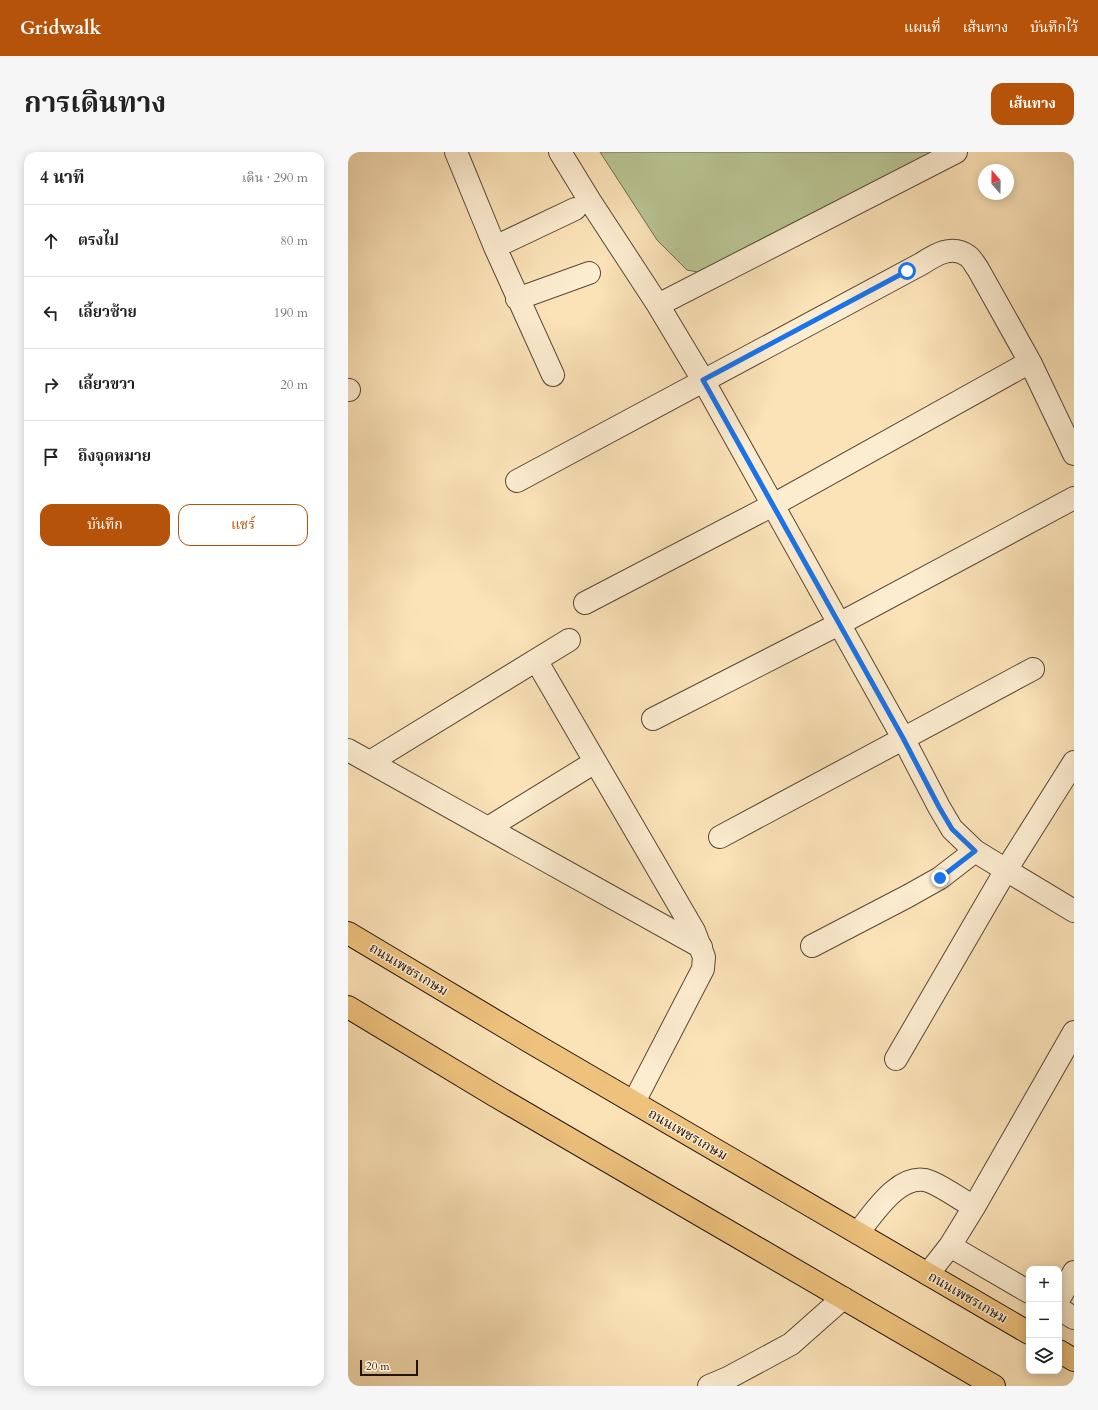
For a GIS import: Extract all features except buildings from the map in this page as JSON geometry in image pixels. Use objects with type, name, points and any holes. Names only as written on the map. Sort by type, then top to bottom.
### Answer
[{"type":"main road","name":"ถนนเพชรเกษม","points":[[348,933],[1026,1331]]},
{"type":"main road","points":[[348,1007],[508,1103],[994,1386]]},
{"type":"main road","points":[[1062,1353],[1074,1360]]},
{"type":"street","points":[[456,152],[494,247],[552,375]]},
{"type":"street","points":[[560,152],[658,305],[703,380],[903,738],[952,829],[975,851],[1074,911]]},
{"type":"street","points":[[658,305],[956,152]]},
{"type":"street","points":[[494,247],[575,209]]},
{"type":"street","points":[[517,481],[914,268],[937,254],[949,251],[959,252],[968,257],[978,269],[1030,362],[1074,454]]},
{"type":"street","points":[[517,298],[589,273]]},
{"type":"street","points":[[585,603],[773,505],[1030,362]]},
{"type":"street","points":[[653,719],[839,624],[1074,498]]},
{"type":"street","points":[[370,762],[569,640]]},
{"type":"street","points":[[536,660],[694,931],[704,956],[703,969],[634,1102]]},
{"type":"street","points":[[720,837],[1033,669]]},
{"type":"street","points":[[348,750],[701,947]]},
{"type":"street","points":[[488,828],[595,762]]},
{"type":"street","points":[[896,1059],[1006,870],[1074,762]]},
{"type":"street","points":[[812,946],[940,878],[975,851]]},
{"type":"street","points":[[928,1274],[950,1246],[974,1207],[1074,1032]]},
{"type":"street","points":[[858,1233],[886,1198],[900,1186],[914,1180],[930,1181],[974,1207]]},
{"type":"street","points":[[950,1246],[1026,1290]]},
{"type":"street","points":[[1062,1294],[1074,1272]]},
{"type":"street","points":[[709,1386],[728,1378],[791,1344],[843,1298]]},
{"type":"street","points":[[1062,1311],[1074,1318]]},
{"type":"green space","points":[[600,152],[946,152],[708,274],[687,270],[657,240]]},
{"type":"route","points":[[907,271],[703,380],[903,738],[939,807],[952,829],[975,851],[940,878]]}]
